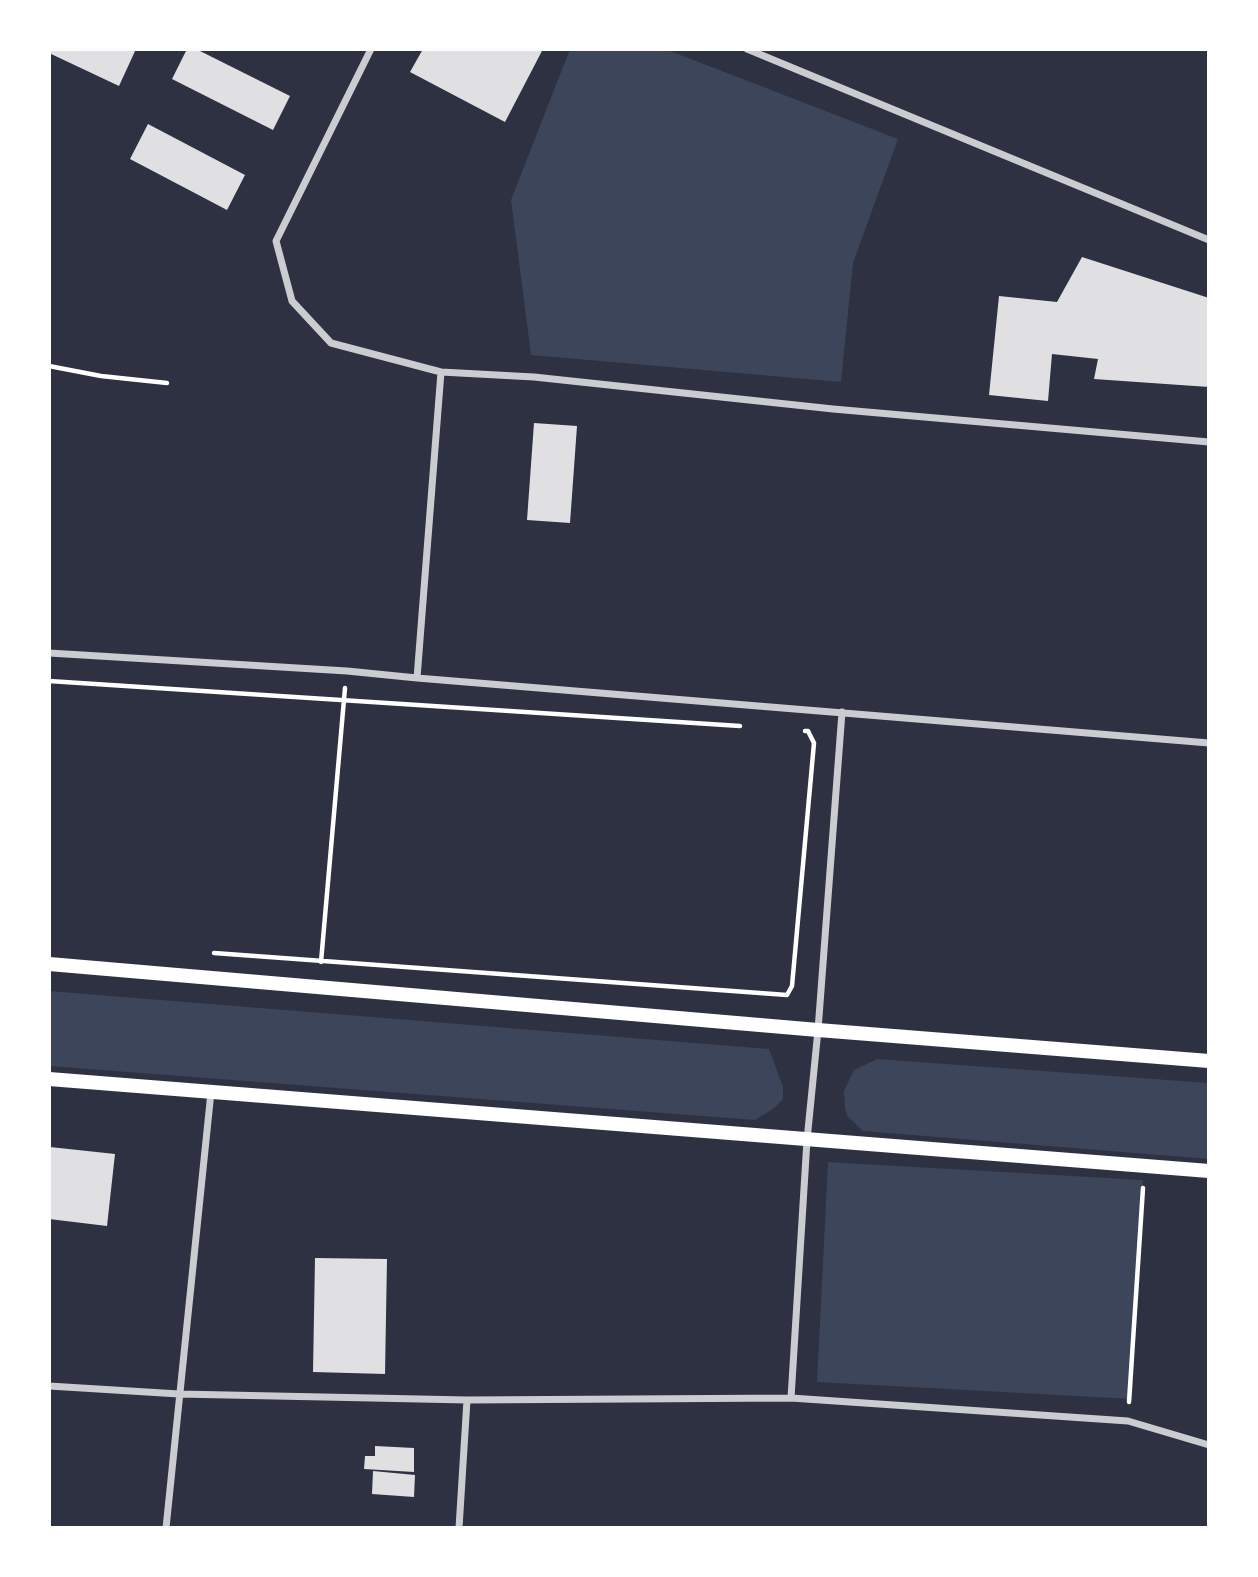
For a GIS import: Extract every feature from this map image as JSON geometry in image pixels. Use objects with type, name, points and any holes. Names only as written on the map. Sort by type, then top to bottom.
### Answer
[{"type":"main road","points":[[49,964],[1209,1061]]},
{"type":"main road","points":[[49,1079],[1209,1171]]},
{"type":"street","points":[[371,49],[276,241],[292,301],[331,343],[441,372],[534,377],[833,409],[1209,442]]},
{"type":"street","points":[[747,49],[1209,240]]},
{"type":"street","points":[[417,678],[441,372]]},
{"type":"street","points":[[49,653],[347,671],[1209,743]]},
{"type":"street","points":[[792,1398],[807,1140],[842,712]]},
{"type":"street","points":[[166,1528],[211,1092]]},
{"type":"street","points":[[49,1385],[179,1394],[467,1400],[792,1398],[1128,1421],[1209,1445]]},
{"type":"street","points":[[458,1528],[467,1400]]},
{"type":"path","points":[[49,366],[101,376],[167,383]]},
{"type":"path","points":[[319,987],[347,671]]},
{"type":"path","points":[[49,681],[753,727]]},
{"type":"path","points":[[213,953],[787,995],[792,986],[814,743],[808,731],[794,730]]},
{"type":"path","points":[[1128,1421],[1144,1166]]},
{"type":"shaded area","points":[[570,49],[665,49],[898,139],[853,263],[841,382],[531,355],[511,200]]},
{"type":"shaded area","points":[[49,991],[769,1049],[783,1087],[783,1099],[755,1120],[49,1066]]},
{"type":"shaded area","points":[[877,1059],[1209,1083],[1209,1159],[863,1131],[848,1117],[844,1091],[854,1070]]},
{"type":"shaded area","points":[[828,1162],[1143,1180],[1132,1399],[817,1382]]},
{"type":"building","points":[[49,49],[136,49],[119,86],[49,53]]},
{"type":"building","points":[[187,49],[196,49],[290,96],[273,130],[172,79]]},
{"type":"building","points":[[423,49],[543,49],[505,122],[410,72]]},
{"type":"building","points":[[148,124],[245,175],[227,210],[130,159]]},
{"type":"building","points":[[1082,257],[1209,298],[1209,387],[1094,379],[1098,359],[1052,354],[1048,401],[989,395],[999,296],[1057,302]]},
{"type":"building","points":[[534,423],[577,426],[570,523],[527,520]]},
{"type":"building","points":[[50,1147],[115,1154],[107,1226],[49,1219]]},
{"type":"building","points":[[315,1258],[387,1259],[385,1374],[313,1372]]},
{"type":"building","points":[[375,1446],[414,1448],[414,1472],[364,1469],[365,1456],[375,1456]]},
{"type":"building","points":[[373,1471],[415,1475],[414,1497],[372,1494]]}]
